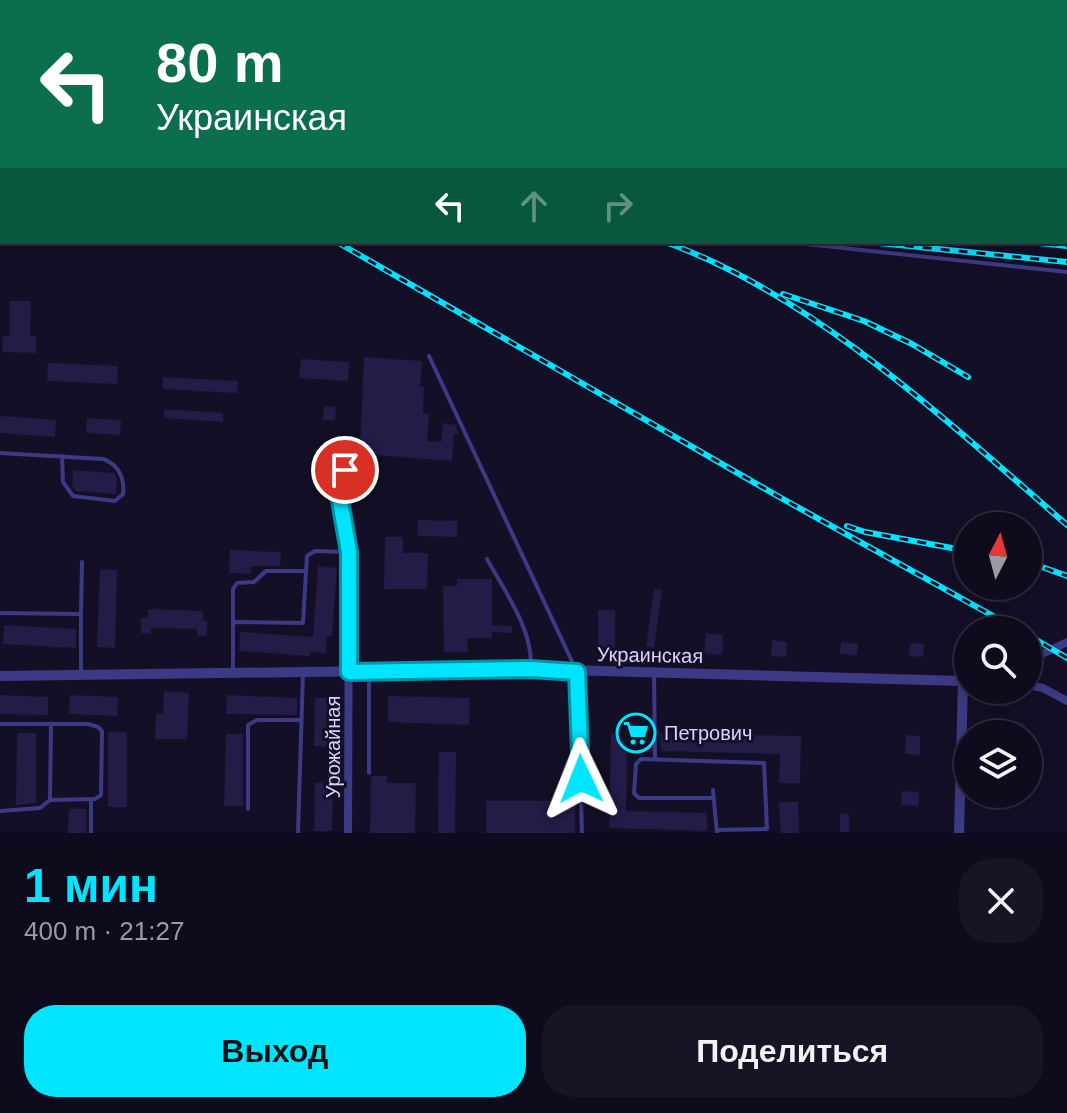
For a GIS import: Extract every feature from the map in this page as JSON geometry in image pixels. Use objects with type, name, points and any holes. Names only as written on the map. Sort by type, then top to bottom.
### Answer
[{"type":"street","name":"Урожайная","points":[[345,470],[339,495],[349,552],[348,833]]},
{"type":"street","points":[[1042,654],[1067,642]]},
{"type":"street","name":"Украинская","points":[[0,676],[530,669],[954,681]]},
{"type":"street","points":[[1042,688],[1067,701]]},
{"type":"street","points":[[959,833],[964,704]]},
{"type":"lane","points":[[806,244],[1067,272]]},
{"type":"lane","points":[[429,356],[577,672],[582,833]]},
{"type":"lane","points":[[0,453],[62,456],[103,459],[113,464],[123,481],[121,497],[110,501],[73,496],[63,482],[62,456]]},
{"type":"lane","points":[[233,622],[303,623],[307,556],[312,552],[349,552]]},
{"type":"lane","points":[[487,559],[528,642],[530,669]]},
{"type":"lane","points":[[81,674],[82,562]]},
{"type":"lane","points":[[233,673],[236,584],[254,582],[266,571],[306,571]]},
{"type":"lane","points":[[0,613],[81,614]]},
{"type":"lane","points":[[298,833],[303,672]]},
{"type":"lane","points":[[369,672],[369,773]]},
{"type":"lane","points":[[654,673],[655,759]]},
{"type":"lane","points":[[248,809],[248,725],[257,720],[301,720]]},
{"type":"lane","points":[[0,724],[94,724],[102,731],[102,792],[99,798],[50,800],[40,808],[0,811]]},
{"type":"lane","points":[[50,800],[51,724]]},
{"type":"lane","points":[[713,790],[717,831],[767,829],[764,763],[641,759],[636,764],[634,793],[639,798],[713,798]]},
{"type":"lane","points":[[91,799],[91,833]]},
{"type":"building","points":[[10,301],[31,301],[30,336],[36,336],[36,353],[2,352],[3,336],[10,336]]},
{"type":"building","points":[[364,357],[422,361],[420,386],[424,387],[423,413],[429,414],[427,441],[441,442],[443,423],[456,425],[458,434],[454,434],[452,461],[360,454]]},
{"type":"building","points":[[301,359],[349,362],[348,381],[299,378]]},
{"type":"building","points":[[48,363],[118,366],[117,384],[47,381]]},
{"type":"building","points":[[163,377],[238,381],[237,393],[163,389]]},
{"type":"building","points":[[324,406],[336,407],[335,420],[323,420]]},
{"type":"building","points":[[164,409],[223,413],[223,422],[164,418]]},
{"type":"building","points":[[0,416],[56,420],[55,437],[0,433]]},
{"type":"building","points":[[87,418],[121,420],[120,435],[86,433]]},
{"type":"building","points":[[323,465],[334,465],[334,476],[322,475]]},
{"type":"building","points":[[73,470],[114,473],[117,479],[116,494],[76,491],[72,486]]},
{"type":"building","points":[[418,520],[457,521],[457,537],[418,536]]},
{"type":"building","points":[[385,537],[403,537],[403,553],[428,553],[427,589],[384,589]]},
{"type":"building","points":[[230,550],[281,552],[280,566],[251,566],[251,574],[229,573]]},
{"type":"building","points":[[318,566],[337,568],[332,636],[327,636],[326,653],[310,652],[310,656],[239,651],[240,632],[313,637]]},
{"type":"building","points":[[100,569],[117,570],[115,648],[97,647]]},
{"type":"building","points":[[457,579],[492,579],[492,625],[512,626],[512,633],[492,632],[492,638],[467,638],[468,652],[444,652],[443,586],[457,586]]},
{"type":"building","points":[[654,589],[662,590],[654,648],[646,646]]},
{"type":"building","points":[[148,609],[203,611],[207,636],[197,636],[197,629],[151,628],[151,634],[141,633],[141,618],[148,618]]},
{"type":"building","points":[[598,610],[615,610],[615,653],[598,653]]},
{"type":"building","points":[[4,625],[76,629],[76,648],[3,644]]},
{"type":"building","points":[[706,633],[723,635],[722,655],[704,653]]},
{"type":"building","points":[[772,640],[787,642],[786,657],[771,656]]},
{"type":"building","points":[[841,642],[858,644],[857,655],[840,654]]},
{"type":"building","points":[[910,643],[924,644],[923,657],[909,656]]},
{"type":"building","points":[[164,691],[189,693],[187,739],[155,739],[156,714],[163,714]]},
{"type":"building","points":[[0,695],[48,697],[48,715],[0,714]]},
{"type":"building","points":[[70,695],[118,697],[117,716],[69,714]]},
{"type":"building","points":[[227,695],[297,698],[297,715],[226,714]]},
{"type":"building","points":[[388,696],[470,698],[469,725],[388,722]]},
{"type":"building","points":[[315,698],[333,698],[333,747],[314,746]]},
{"type":"building","points":[[633,731],[650,731],[650,750],[627,749],[626,811],[707,813],[707,831],[609,828],[611,734],[633,735]]},
{"type":"building","points":[[108,732],[127,732],[127,807],[108,807]]},
{"type":"building","points":[[17,733],[36,733],[36,803],[16,805]]},
{"type":"building","points":[[660,733],[801,736],[800,783],[779,783],[780,754],[661,751]]},
{"type":"building","points":[[226,734],[243,734],[243,806],[224,806]]},
{"type":"building","points":[[906,735],[920,736],[920,755],[905,754]]},
{"type":"building","points":[[439,752],[456,752],[455,833],[438,833]]},
{"type":"building","points":[[373,776],[387,776],[387,783],[416,783],[415,833],[370,833]]},
{"type":"building","points":[[315,783],[333,783],[332,831],[314,831]]},
{"type":"building","points":[[902,791],[919,792],[918,806],[901,805]]},
{"type":"building","points":[[486,801],[575,801],[575,833],[486,833]]},
{"type":"building","points":[[779,802],[798,802],[799,833],[781,833]]},
{"type":"building","points":[[69,809],[86,809],[86,833],[68,833]]},
{"type":"building","points":[[840,813],[849,814],[849,832],[840,832]]},
{"type":"railway","points":[[340,244],[774,494],[993,616]]},
{"type":"railway","points":[[670,244],[720,265],[826,328],[927,404],[1067,525]]},
{"type":"railway","points":[[889,244],[1067,262]]},
{"type":"railway","points":[[1048,244],[1067,246]]},
{"type":"railway","points":[[783,294],[864,321],[912,344],[968,377]]},
{"type":"railway","points":[[847,526],[954,548]]},
{"type":"railway","points":[[1042,567],[1067,576]]},
{"type":"railway","points":[[1042,643],[1067,658]]},
{"type":"place","name":"Петрович","points":[[636,733]]},
{"type":"route","points":[[345,470],[339,495],[349,552],[349,672],[530,669],[577,672],[581,779]]}]
